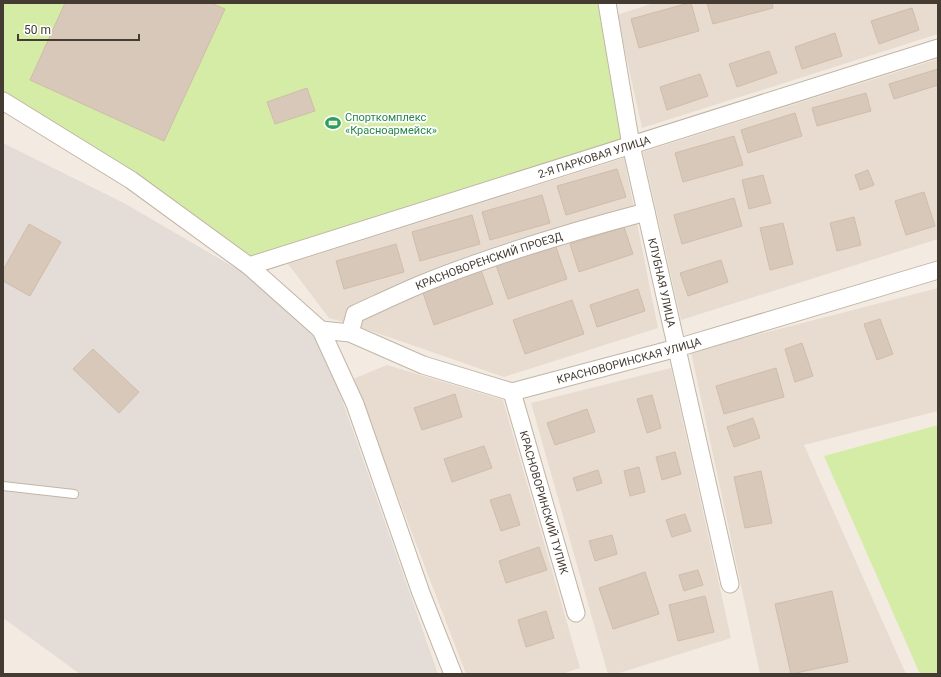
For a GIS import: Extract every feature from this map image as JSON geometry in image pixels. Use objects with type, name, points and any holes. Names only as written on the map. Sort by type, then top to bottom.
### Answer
[{"type":"street","name":"КЛУБНАЯ УЛИЦА","points":[[610,4],[631,145],[730,584]]},
{"type":"street","name":"2-Я ПАРКОВАЯ УЛИЦА","points":[[250,266],[938,48]]},
{"type":"street","points":[[3,101],[131,180],[250,266],[321,330],[355,404],[421,593],[453,674]]},
{"type":"street","name":"КРАСНОВОРЕНСКИЙ ПРОЕЗД","points":[[350,333],[355,314],[419,285],[493,258],[584,229],[646,212]]},
{"type":"street","name":"КРАСНОВОРИНСКАЯ УЛИЦА","points":[[512,392],[677,348],[938,270]]},
{"type":"street","points":[[321,330],[350,333],[423,365],[512,392]]},
{"type":"street","name":"КРАСНОВОРИНСКИЙ ТУПИК","points":[[512,392],[576,613]]},
{"type":"lane","points":[[3,486],[74,494]]},
{"type":"shaded area","points":[[654,3],[938,3],[938,34],[642,128],[617,15]]},
{"type":"shaded area","points":[[938,59],[938,239],[681,320],[643,152]]},
{"type":"shaded area","points":[[3,143],[124,203],[273,290],[324,348],[438,674],[80,674],[3,618]]},
{"type":"shaded area","points":[[624,158],[658,328],[504,377],[354,325],[329,318],[288,264]]},
{"type":"shaded area","points":[[938,288],[938,411],[804,445],[906,674],[760,674],[691,352]]},
{"type":"shaded area","points":[[387,365],[503,400],[580,668],[562,674],[466,674],[353,379]]},
{"type":"shaded area","points":[[671,368],[731,638],[616,674],[608,674],[531,403]]},
{"type":"green space","name":"Спорткомплекс «Красноармейск»","points":[[3,3],[607,3],[631,145],[249,266],[3,101]]},
{"type":"green space","points":[[938,425],[938,674],[920,674],[824,456]]},
{"type":"building","points":[[65,3],[211,3],[225,9],[164,141],[30,80]]},
{"type":"building","points":[[691,3],[699,31],[639,48],[631,19]]},
{"type":"building","points":[[707,3],[772,3],[773,8],[713,24]]},
{"type":"building","points":[[912,8],[919,30],[879,44],[871,21]]},
{"type":"building","points":[[835,33],[842,56],[802,69],[795,47]]},
{"type":"building","points":[[769,51],[777,73],[737,87],[729,64]]},
{"type":"building","points":[[938,69],[938,85],[894,99],[889,84]]},
{"type":"building","points":[[700,74],[708,96],[667,110],[660,87]]},
{"type":"building","points":[[307,88],[315,111],[275,124],[267,102]]},
{"type":"building","points":[[866,93],[871,111],[817,126],[812,108]]},
{"type":"building","points":[[795,113],[802,136],[748,153],[741,130]]},
{"type":"building","points":[[734,136],[743,165],[683,182],[675,153]]},
{"type":"building","points":[[617,169],[626,197],[566,215],[557,186]]},
{"type":"building","points":[[868,170],[874,185],[860,190],[855,175]]},
{"type":"building","points":[[763,175],[771,203],[749,209],[742,180]]},
{"type":"building","points":[[924,192],[935,226],[906,235],[895,201]]},
{"type":"building","points":[[542,195],[550,223],[490,240],[482,212]]},
{"type":"building","points":[[734,198],[742,226],[682,244],[674,215]]},
{"type":"building","points":[[472,215],[480,244],[420,261],[412,232]]},
{"type":"building","points":[[854,217],[861,245],[837,251],[830,223]]},
{"type":"building","points":[[783,223],[793,264],[770,270],[760,228]]},
{"type":"building","points":[[29,224],[61,242],[30,296],[3,281],[3,270]]},
{"type":"building","points":[[624,227],[633,254],[579,272],[570,244]]},
{"type":"building","points":[[396,244],[404,272],[344,289],[336,261]]},
{"type":"building","points":[[555,244],[567,279],[508,299],[496,265]]},
{"type":"building","points":[[721,260],[728,282],[688,296],[680,273]]},
{"type":"building","points":[[481,270],[493,304],[434,325],[422,290]]},
{"type":"building","points":[[638,289],[645,311],[597,327],[590,305]]},
{"type":"building","points":[[572,300],[584,334],[525,354],[513,320]]},
{"type":"building","points":[[880,319],[893,354],[877,360],[864,324]]},
{"type":"building","points":[[802,343],[813,376],[795,382],[785,349]]},
{"type":"building","points":[[93,349],[139,392],[119,413],[73,369]]},
{"type":"building","points":[[776,368],[784,397],[724,414],[716,386]]},
{"type":"building","points":[[455,394],[462,417],[422,430],[414,408]]},
{"type":"building","points":[[652,395],[661,428],[647,433],[637,399]]},
{"type":"building","points":[[587,409],[595,432],[555,445],[547,423]]},
{"type":"building","points":[[753,418],[760,438],[734,447],[727,427]]},
{"type":"building","points":[[484,446],[492,468],[452,482],[444,459]]},
{"type":"building","points":[[675,452],[681,474],[662,480],[656,457]]},
{"type":"building","points":[[639,467],[645,492],[630,496],[624,471]]},
{"type":"building","points":[[598,470],[602,483],[577,491],[573,478]]},
{"type":"building","points":[[761,471],[772,523],[745,528],[734,477]]},
{"type":"building","points":[[510,494],[520,525],[501,531],[490,500]]},
{"type":"building","points":[[685,514],[691,531],[672,537],[666,520]]},
{"type":"building","points":[[612,535],[617,554],[595,561],[589,541]]},
{"type":"building","points":[[539,547],[547,570],[506,583],[499,561]]},
{"type":"building","points":[[698,570],[703,585],[684,591],[679,575]]},
{"type":"building","points":[[645,572],[659,614],[613,629],[599,588]]},
{"type":"building","points":[[832,591],[848,662],[791,674],[775,604]]},
{"type":"building","points":[[705,596],[714,632],[678,641],[669,605]]},
{"type":"building","points":[[546,611],[554,638],[526,647],[518,620]]},
{"type":"place","name":"Спорткомплекс «Красноармейск»","points":[[333,123]]}]
